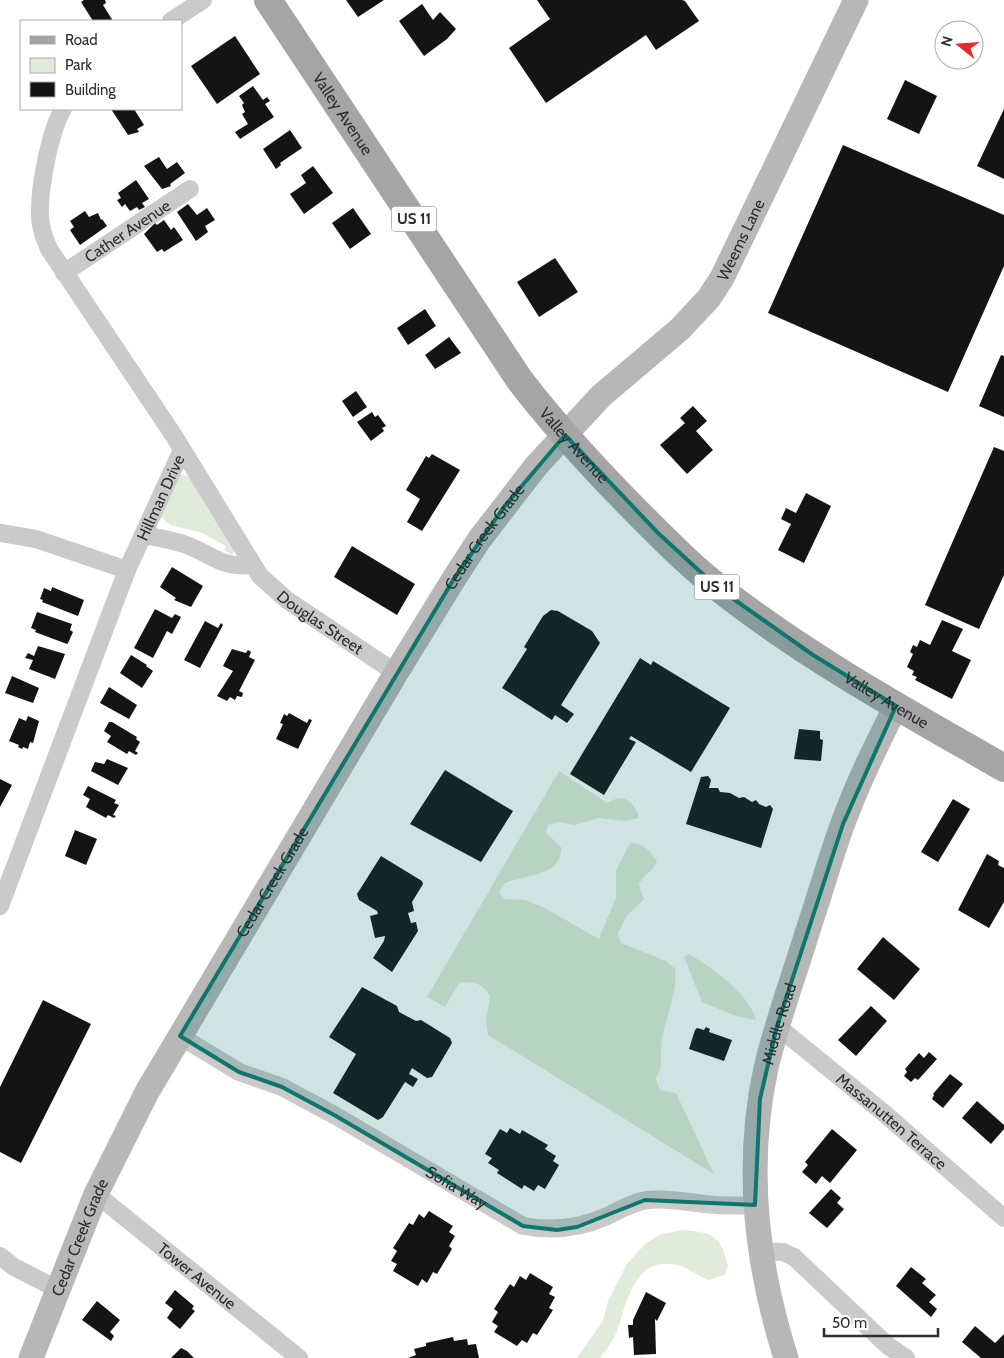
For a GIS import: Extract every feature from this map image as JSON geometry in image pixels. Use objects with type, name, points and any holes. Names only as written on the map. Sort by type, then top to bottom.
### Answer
[{"type":"main road","name":"Valley Avenue","points":[[268,0],[519,379],[565,435],[658,533],[718,588],[813,655],[896,706],[1004,768]]},
{"type":"main road","name":"Weems Lane","points":[[565,435],[601,396],[680,330],[709,298],[726,269],[856,0]]},
{"type":"main road","name":"Cedar Creek Grade","points":[[31,1358],[96,1194],[147,1092],[396,672],[479,540],[536,466],[565,435]]},
{"type":"main road","name":"Middle Road","points":[[786,1358],[773,1314],[760,1252],[755,1205],[756,1134],[759,1108],[766,1067],[777,1026],[843,824],[867,764],[896,706]]},
{"type":"street","points":[[173,20],[203,0]]},
{"type":"street","name":"Hillman Drive","points":[[0,906],[127,570],[181,452],[174,436],[48,249],[42,232],[40,214],[54,129],[63,110]]},
{"type":"street","name":"Cather Avenue","points":[[64,273],[190,189]]},
{"type":"street","name":"Douglas Street","points":[[181,452],[252,565],[266,582],[287,600],[396,672]]},
{"type":"street","points":[[0,533],[36,539],[127,570]]},
{"type":"street","points":[[143,535],[165,538],[191,546],[230,566],[252,565]]},
{"type":"street","name":"Massanutten Terrace","points":[[777,1026],[885,1114],[1004,1218]]},
{"type":"street","name":"Sofia Way","points":[[180,1036],[239,1072],[274,1084],[336,1116],[523,1226],[557,1230],[604,1217],[628,1204],[654,1200],[730,1206],[755,1205]]},
{"type":"street","name":"Tower Avenue","points":[[96,1194],[299,1358]]},
{"type":"street","points":[[760,1252],[782,1252],[794,1257],[887,1345],[906,1358]]},
{"type":"street","points":[[0,1256],[57,1289]]},
{"type":"highlighted area","points":[[565,435],[658,533],[718,588],[813,655],[896,706],[843,824],[777,1026],[760,1099],[755,1205],[645,1200],[577,1227],[557,1230],[523,1226],[336,1116],[282,1087],[239,1072],[180,1036],[455,577],[504,507]]},
{"type":"green space","points":[[182,474],[191,478],[235,551],[232,555],[224,550],[226,546],[202,533],[170,525],[162,517],[159,519],[178,476]]},
{"type":"green space","points":[[559,771],[607,803],[618,798],[627,800],[634,807],[639,818],[625,821],[599,818],[574,825],[559,822],[548,825],[546,833],[561,847],[560,857],[556,864],[541,873],[505,883],[499,892],[504,899],[525,900],[545,908],[599,939],[616,897],[616,871],[630,843],[635,843],[649,850],[657,861],[643,877],[639,885],[644,899],[626,917],[618,933],[621,943],[666,961],[675,969],[674,990],[662,1039],[661,1066],[656,1079],[660,1090],[676,1093],[714,1174],[488,1035],[486,1021],[490,996],[481,986],[469,982],[459,983],[445,1007],[427,997]]},
{"type":"green space","points":[[689,954],[728,982],[746,1001],[753,1011],[756,1020],[736,1016],[702,1002],[684,957]]},
{"type":"green space","points":[[682,1230],[701,1232],[714,1237],[722,1248],[728,1266],[724,1275],[709,1280],[681,1266],[665,1264],[653,1266],[643,1273],[636,1282],[625,1306],[617,1331],[600,1358],[577,1358],[603,1321],[608,1301],[627,1264],[645,1244],[659,1235]]},
{"type":"building","points":[[84,0],[105,0],[106,3],[103,5],[112,20],[92,20],[81,2]]},
{"type":"building","points":[[346,0],[384,0],[358,17]]},
{"type":"building","points":[[537,0],[682,0],[685,1],[699,21],[656,50],[646,35],[546,103],[509,48],[550,19]]},
{"type":"building","points":[[422,4],[433,20],[440,12],[456,29],[447,39],[424,56],[399,21]]},
{"type":"building","points":[[235,36],[260,74],[217,104],[191,66]]},
{"type":"building","points":[[905,80],[937,96],[919,134],[887,119]]},
{"type":"building","points":[[253,86],[263,100],[267,97],[270,101],[265,104],[274,117],[240,139],[235,132],[248,124],[242,114],[245,112],[242,105],[244,103],[239,96]]},
{"type":"building","points":[[1004,109],[1004,179],[977,166]]},
{"type":"building","points":[[112,110],[135,110],[144,125],[137,129],[139,132],[128,135]]},
{"type":"building","points":[[290,130],[302,148],[280,163],[281,165],[276,169],[263,149]]},
{"type":"building","points":[[843,145],[1004,215],[1004,266],[948,392],[768,313]]},
{"type":"building","points":[[159,157],[167,169],[177,162],[185,173],[170,184],[171,186],[162,189],[144,166]]},
{"type":"building","points":[[313,166],[333,193],[304,214],[290,194],[306,183],[301,175]]},
{"type":"building","points":[[136,180],[149,199],[142,203],[145,207],[139,210],[137,207],[130,211],[125,204],[122,207],[117,200],[121,198],[118,193]]},
{"type":"building","points":[[188,204],[197,215],[207,208],[215,220],[205,226],[208,232],[196,241],[177,212]]},
{"type":"building","points":[[353,208],[371,234],[350,249],[332,223]]},
{"type":"building","points":[[85,211],[89,217],[98,213],[101,220],[107,226],[80,245],[70,230],[74,227],[70,221]]},
{"type":"building","points":[[164,220],[171,230],[174,227],[183,240],[164,252],[162,249],[157,252],[144,234],[155,223],[157,225]]},
{"type":"building","points":[[555,258],[578,292],[539,317],[517,282]]},
{"type":"building","points":[[425,309],[436,326],[408,345],[397,328]]},
{"type":"building","points":[[449,337],[461,353],[435,369],[425,355]]},
{"type":"building","points":[[1001,355],[1004,356],[1004,417],[979,406]]},
{"type":"building","points":[[356,391],[367,407],[353,417],[342,401]]},
{"type":"building","points":[[693,406],[707,421],[696,431],[713,450],[687,474],[660,445],[685,423],[680,418]]},
{"type":"building","points":[[372,412],[375,417],[378,415],[386,426],[382,428],[384,431],[371,441],[357,422]]},
{"type":"building","points":[[994,447],[1004,451],[1004,575],[979,629],[925,605]]},
{"type":"building","points":[[432,454],[460,470],[422,531],[407,522],[420,499],[406,490],[426,456],[429,458]]},
{"type":"building","points":[[806,493],[831,506],[804,563],[778,550],[791,524],[781,519],[786,508],[796,513]]},
{"type":"building","points":[[352,546],[415,584],[397,615],[334,577]]},
{"type":"building","points":[[172,567],[203,586],[191,607],[174,600],[176,598],[160,587]]},
{"type":"building","points":[[52,587],[84,600],[78,616],[42,602],[43,600],[40,599],[44,588],[51,591]]},
{"type":"building","points":[[155,609],[172,618],[175,614],[181,617],[172,634],[167,631],[153,658],[134,648]]},
{"type":"building","points":[[551,610],[558,611],[592,631],[600,643],[561,705],[574,714],[567,723],[555,715],[552,720],[502,688],[527,649],[524,647],[543,616]]},
{"type":"building","points":[[37,612],[72,624],[70,630],[73,632],[67,644],[35,632],[36,630],[31,628]]},
{"type":"building","points":[[942,620],[963,629],[952,651],[971,660],[952,699],[915,680],[917,677],[912,675],[914,671],[907,667],[913,654],[910,652],[913,645],[917,647],[920,640],[930,645]]},
{"type":"building","points":[[205,621],[218,628],[221,623],[223,625],[200,668],[184,660]]},
{"type":"building","points":[[38,646],[65,654],[55,679],[29,669],[33,660],[25,658],[28,653],[34,656]]},
{"type":"building","points":[[232,649],[246,653],[248,650],[251,652],[249,657],[255,660],[239,691],[243,693],[242,697],[237,696],[235,700],[230,697],[227,701],[217,696],[233,671],[223,666]]},
{"type":"building","points":[[131,655],[153,671],[142,688],[120,673]]},
{"type":"building","points":[[640,658],[651,665],[653,661],[730,708],[691,772],[631,736],[629,739],[636,742],[604,795],[570,774]]},
{"type":"building","points":[[12,676],[39,688],[33,703],[5,693]]},
{"type":"building","points":[[109,687],[137,705],[129,719],[100,703]]},
{"type":"building","points":[[289,713],[307,723],[309,719],[312,720],[298,749],[276,739],[283,724],[280,723],[284,714],[287,716]]},
{"type":"building","points":[[28,716],[39,721],[33,743],[30,742],[28,749],[23,747],[22,749],[18,747],[19,745],[9,741],[19,718],[26,721]]},
{"type":"building","points":[[109,722],[137,737],[136,739],[140,742],[135,751],[138,753],[136,755],[129,751],[127,754],[107,742],[111,736],[104,731]]},
{"type":"building","points":[[799,729],[820,731],[820,739],[823,740],[821,761],[794,759]]},
{"type":"building","points":[[107,759],[128,768],[118,785],[91,771],[95,762],[104,764]]},
{"type":"building","points":[[445,770],[513,811],[481,862],[410,824]]},
{"type":"building","points":[[708,776],[711,780],[709,788],[718,788],[720,792],[730,793],[739,798],[744,797],[752,802],[756,800],[759,804],[766,807],[770,805],[773,809],[761,848],[686,824],[701,777]]},
{"type":"building","points":[[0,779],[12,785],[0,807]]},
{"type":"building","points":[[88,786],[116,800],[114,803],[119,805],[113,815],[116,816],[114,818],[108,815],[106,818],[86,807],[90,799],[83,795]]},
{"type":"building","points":[[953,799],[970,809],[938,862],[921,852]]},
{"type":"building","points":[[75,830],[97,839],[86,865],[65,856]]},
{"type":"building","points":[[987,854],[999,861],[998,865],[1004,868],[1004,902],[989,928],[958,910]]},
{"type":"building","points":[[381,856],[422,881],[423,884],[412,902],[414,911],[408,913],[411,923],[416,922],[418,931],[392,972],[373,958],[384,941],[385,936],[375,938],[370,916],[378,914],[377,911],[359,900],[357,894]]},
{"type":"building","points":[[883,937],[920,969],[894,1000],[857,969]]},
{"type":"building","points":[[362,987],[397,1006],[399,1012],[416,1021],[421,1020],[450,1038],[452,1043],[432,1077],[427,1078],[412,1068],[409,1074],[418,1079],[413,1087],[405,1082],[383,1117],[378,1120],[333,1093],[356,1054],[329,1037]]},
{"type":"building","points":[[43,1000],[91,1024],[21,1163],[0,1152],[0,1087]]},
{"type":"building","points":[[871,1006],[887,1021],[856,1056],[838,1040]]},
{"type":"building","points":[[706,1027],[710,1029],[709,1032],[732,1040],[724,1061],[689,1049],[695,1030],[697,1028],[704,1030]]},
{"type":"building","points":[[929,1052],[937,1059],[918,1080],[915,1078],[911,1082],[904,1076],[907,1072],[905,1069],[919,1053],[924,1058]]},
{"type":"building","points":[[950,1074],[963,1084],[943,1108],[932,1099],[933,1094]]},
{"type":"building","points":[[977,1101],[1004,1125],[1004,1129],[991,1144],[962,1118]]},
{"type":"building","points":[[510,1128],[520,1134],[522,1130],[548,1145],[545,1149],[556,1156],[553,1161],[559,1165],[545,1189],[538,1185],[534,1191],[524,1185],[522,1189],[497,1173],[499,1170],[488,1163],[492,1158],[485,1154],[500,1129],[507,1133]]},
{"type":"building","points":[[832,1129],[857,1150],[830,1183],[822,1176],[816,1184],[802,1172],[808,1165],[805,1162]]},
{"type":"building","points":[[831,1189],[841,1198],[837,1203],[844,1209],[827,1228],[809,1213]]},
{"type":"building","points":[[429,1211],[453,1226],[449,1232],[455,1236],[449,1246],[452,1249],[437,1274],[433,1272],[427,1283],[422,1279],[418,1286],[393,1271],[397,1264],[391,1261],[397,1251],[393,1248],[409,1223],[413,1225],[419,1214],[424,1218]]},
{"type":"building","points":[[911,1267],[926,1279],[922,1283],[936,1295],[929,1302],[937,1309],[931,1317],[896,1286]]},
{"type":"building","points":[[530,1273],[553,1287],[549,1294],[555,1297],[549,1308],[553,1310],[537,1335],[533,1333],[527,1343],[522,1340],[517,1346],[494,1332],[498,1326],[492,1322],[498,1312],[494,1309],[510,1284],[514,1287],[520,1276],[526,1280]]},
{"type":"building","points":[[175,1290],[194,1306],[192,1309],[195,1311],[180,1329],[167,1318],[173,1309],[165,1303]]},
{"type":"building","points":[[646,1292],[666,1303],[657,1321],[655,1319],[656,1354],[634,1355],[633,1337],[629,1338],[628,1325],[633,1325],[633,1320]]},
{"type":"building","points":[[97,1301],[120,1320],[110,1332],[114,1336],[111,1341],[82,1320]]},
{"type":"building","points":[[975,1326],[995,1343],[1004,1334],[1004,1358],[981,1358],[962,1342]]},
{"type":"building","points":[[453,1337],[454,1341],[467,1339],[468,1345],[476,1344],[479,1358],[408,1358],[416,1355],[414,1349],[426,1346],[426,1343]]},
{"type":"building","points":[[181,1348],[187,1351],[194,1358],[171,1358]]}]
